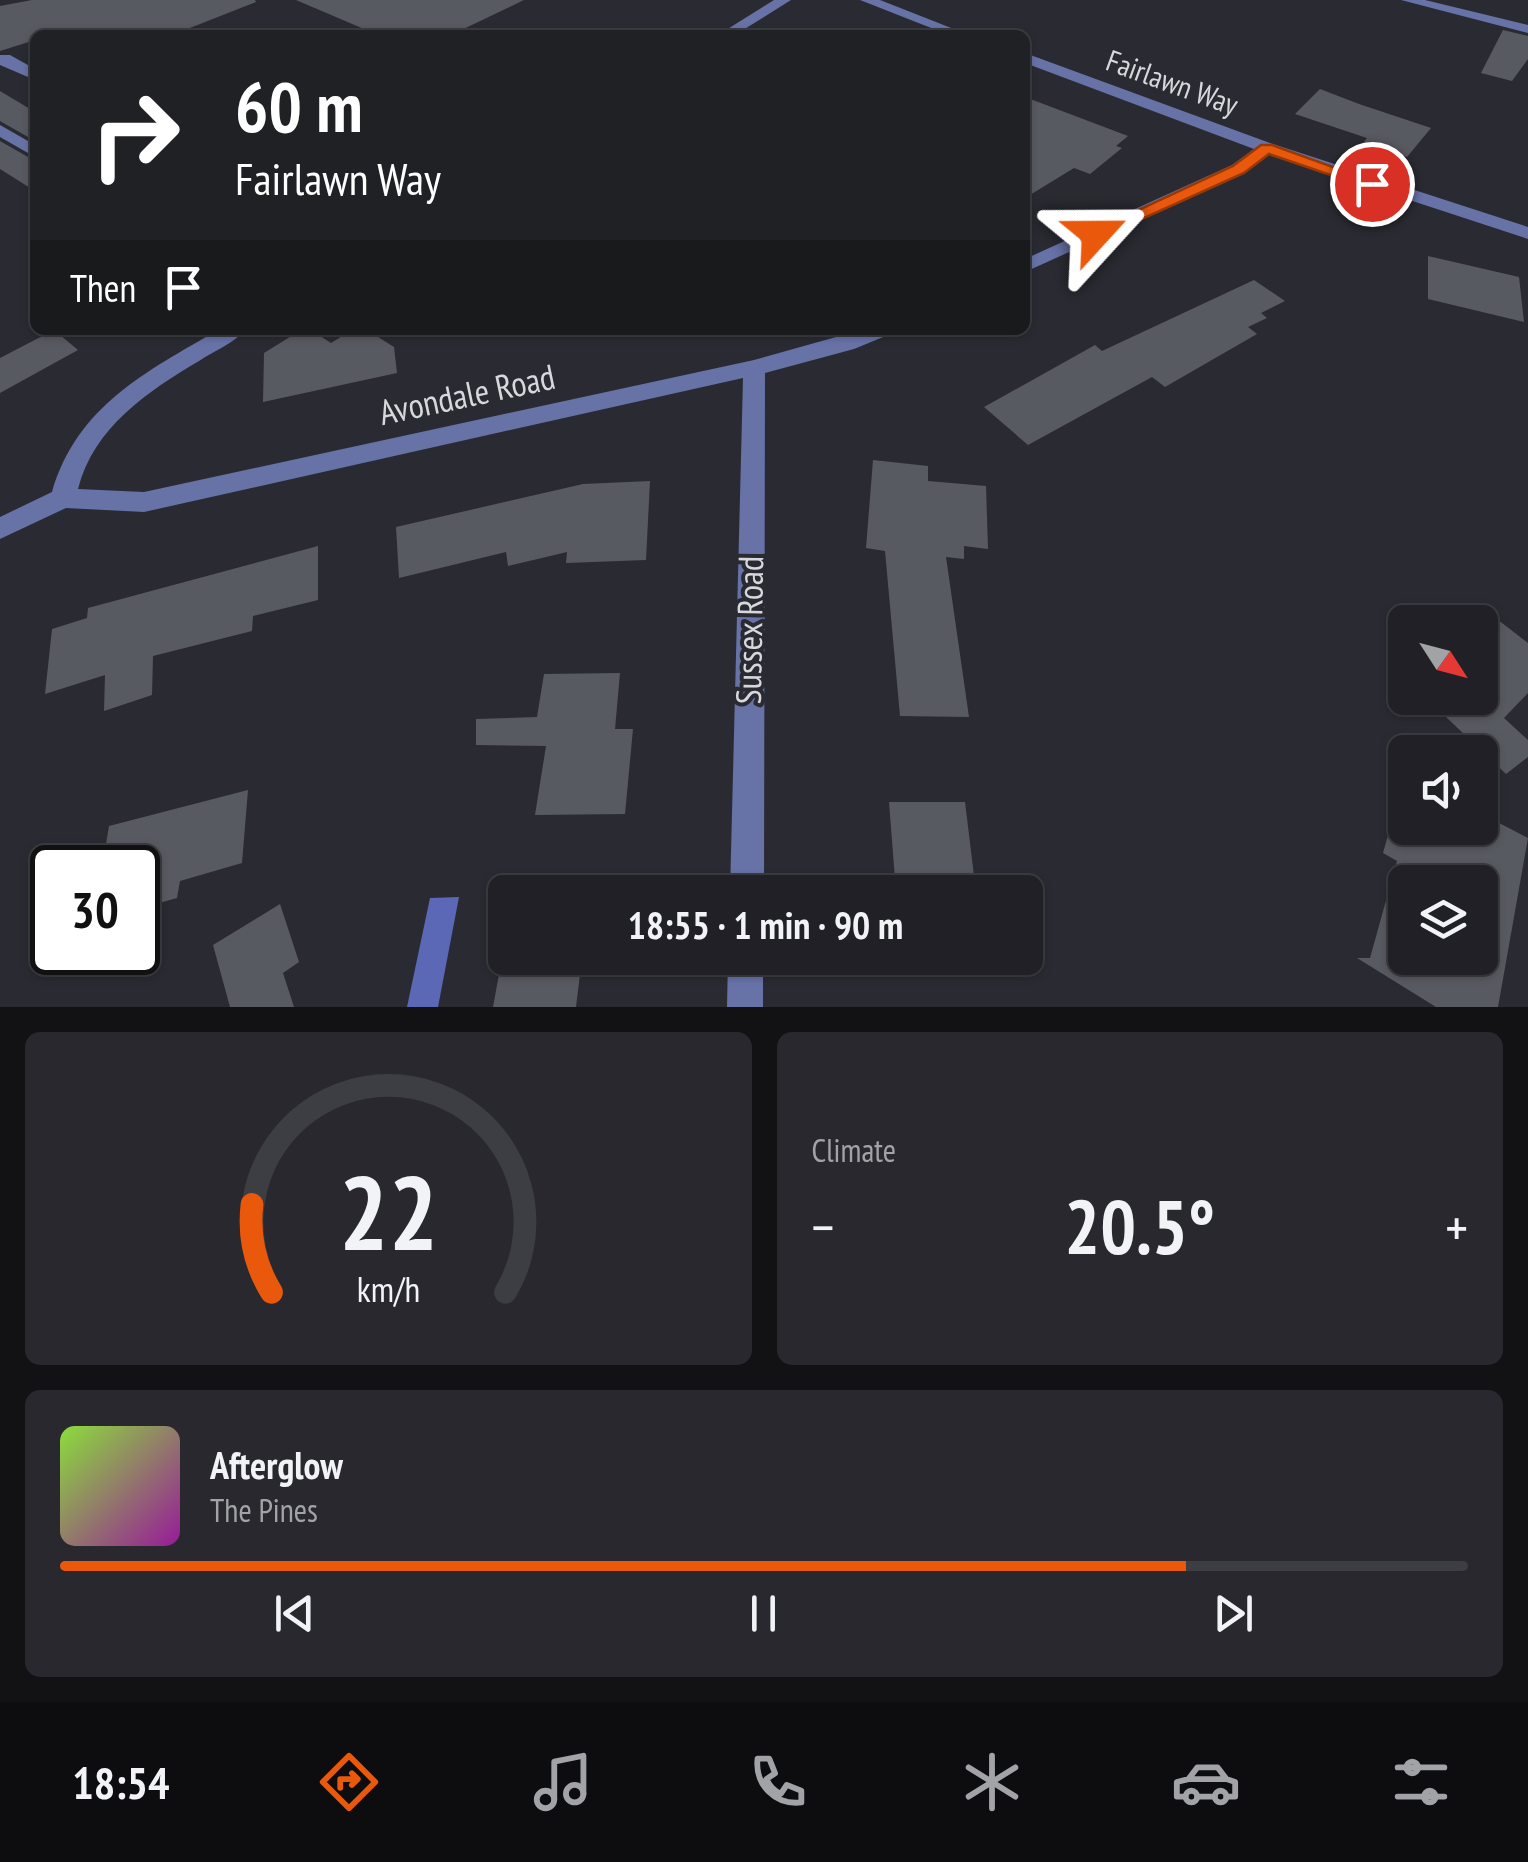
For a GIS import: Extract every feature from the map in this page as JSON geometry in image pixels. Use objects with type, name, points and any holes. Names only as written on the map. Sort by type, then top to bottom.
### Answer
[{"type":"street","points":[[733,30],[784,0]]},
{"type":"street","points":[[867,0],[948,30]]},
{"type":"street","points":[[1408,0],[1528,29]]},
{"type":"street","points":[[0,60],[5,58],[30,73]]},
{"type":"street","name":"Fairlawn Way","points":[[1030,60],[1267,148],[1528,233]]},
{"type":"street","points":[[0,130],[30,149]]},
{"type":"street","points":[[1030,264],[1238,170],[1267,148]]},
{"type":"street","points":[[0,529],[64,498],[78,450],[108,414],[226,335]]},
{"type":"street","name":"Avondale Road","points":[[64,498],[144,502],[754,368],[868,335]]},
{"type":"street","name":"Sussex Road","points":[[746,875],[754,368]]},
{"type":"street","points":[[745,1007],[746,975]]},
{"type":"water","points":[[459,897],[438,1007],[407,1007],[430,898]]},
{"type":"building","points":[[32,0],[256,2],[185,30],[30,30],[30,42],[0,51],[0,6]]},
{"type":"building","points":[[296,0],[524,0],[461,30],[366,30]]},
{"type":"building","points":[[1503,30],[1528,36],[1528,59],[1512,81],[1481,73]]},
{"type":"building","points":[[1320,89],[1431,128],[1407,157],[1364,142],[1367,138],[1295,114]]},
{"type":"building","points":[[0,91],[30,109],[30,138],[0,121]]},
{"type":"building","points":[[1030,99],[1128,136],[1116,146],[1122,148],[1090,174],[1074,168],[1030,195]]},
{"type":"building","points":[[0,141],[30,158],[30,188],[0,169]]},
{"type":"building","points":[[1428,256],[1519,277],[1524,322],[1428,299]]},
{"type":"building","points":[[1254,280],[1285,301],[1261,313],[1267,318],[1248,327],[1257,334],[1165,387],[1152,377],[1028,445],[984,407],[1095,345],[1102,351]]},
{"type":"building","points":[[44,335],[60,335],[78,350],[0,393],[0,358]]},
{"type":"building","points":[[293,335],[319,335],[331,343],[344,335],[375,335],[394,347],[397,373],[263,402],[264,353]]},
{"type":"building","points":[[873,460],[928,466],[928,481],[986,486],[988,549],[964,546],[964,559],[946,557],[969,717],[900,716],[885,551],[866,548]]},
{"type":"building","points":[[650,481],[646,560],[566,563],[567,552],[508,566],[506,552],[399,578],[396,527],[583,484]]},
{"type":"building","points":[[318,546],[318,600],[253,616],[252,631],[153,656],[152,695],[104,711],[105,675],[45,694],[52,629],[87,618],[88,608]]},
{"type":"building","points":[[1498,620],[1528,643],[1528,693],[1504,718],[1528,740],[1528,757],[1506,774],[1498,766],[1498,735],[1465,735],[1444,715],[1498,715]]},
{"type":"building","points":[[620,673],[615,729],[633,729],[625,814],[535,815],[546,746],[476,745],[476,719],[537,717],[544,674]]},
{"type":"building","points":[[248,790],[242,863],[180,881],[177,898],[160,903],[160,845],[106,845],[109,826]]},
{"type":"building","points":[[889,802],[965,802],[974,875],[895,875]]},
{"type":"building","points":[[1498,822],[1528,838],[1498,1007],[1436,1007],[1357,958],[1370,958],[1388,893],[1388,975],[1498,975],[1498,865],[1396,865],[1397,861],[1383,853],[1388,835],[1388,845],[1498,845]]},
{"type":"building","points":[[280,904],[299,962],[283,973],[294,1007],[230,1007],[213,945]]},
{"type":"building","points":[[499,975],[580,975],[576,1007],[493,1007]]},
{"type":"route","points":[[1096,234],[1238,170],[1267,148],[1372,184]]}]
